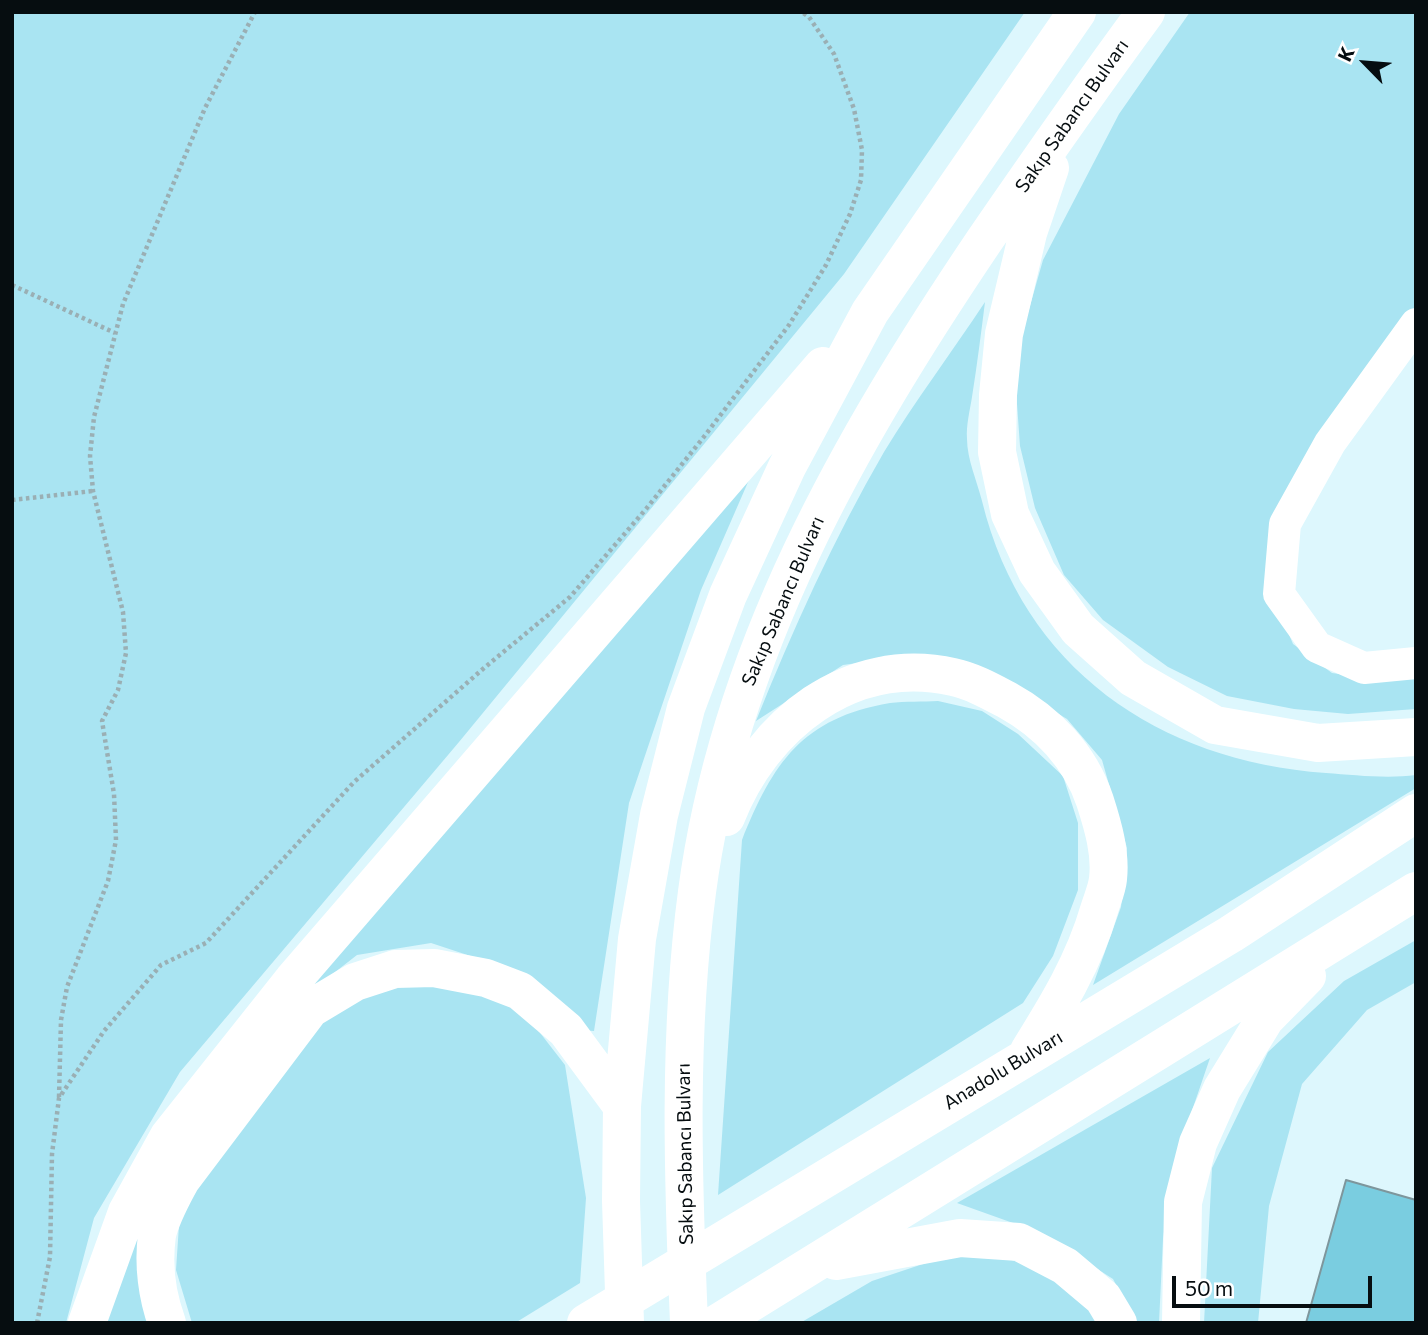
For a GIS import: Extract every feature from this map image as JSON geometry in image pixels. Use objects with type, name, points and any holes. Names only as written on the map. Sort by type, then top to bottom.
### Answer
[{"type":"main road","points":[[87,1323],[127,1212],[169,1136],[293,980],[870,312],[1077,12]]},
{"type":"main road","name":"Sakıp Sabancı Bulvarı","points":[[689,1323],[684,1208],[684,1042],[697,891],[713,803],[734,725],[761,644],[807,539],[851,453],[910,356],[1066,120],[1146,12]]},
{"type":"main road","points":[[1066,120],[1028,233],[1004,334],[998,396],[997,452],[1010,514],[1037,572],[1079,629],[1133,678],[1215,725],[1318,743],[1416,737]]},
{"type":"main road","points":[[625,1323],[621,1201],[622,1106],[637,939],[659,815],[686,708],[728,595],[787,467],[870,312]]},
{"type":"main road","points":[[697,891],[729,810],[753,766],[782,729],[815,702],[857,681],[893,674],[924,673],[954,677],[988,690],[1020,707],[1046,727],[1070,751],[1090,787],[1102,824],[1107,852],[1108,880],[1093,931],[1069,988],[1026,1056]]},
{"type":"main road","name":"Anadolu Bulvarı","points":[[586,1323],[1231,934],[1416,813]]},
{"type":"main road","points":[[718,1323],[1416,891]]},
{"type":"main road","points":[[1181,1323],[1184,1202],[1198,1143],[1222,1089],[1265,1019],[1356,929]]},
{"type":"main road","points":[[167,1323],[159,1301],[158,1235],[167,1207],[181,1180],[310,1009],[355,982],[395,969],[434,968],[486,978],[520,991],[566,1030],[622,1106]]},
{"type":"main road","points":[[814,1265],[960,1238],[1019,1242],[1065,1266],[1103,1298],[1118,1323]]},
{"type":"street","points":[[1416,324],[1330,443],[1284,524],[1279,594],[1317,646],[1364,668],[1416,663]]},
{"type":"path","points":[[37,1323],[50,1257],[52,1154],[59,1098],[59,1051],[67,987],[108,881],[116,840],[114,794],[102,721],[118,690],[126,653],[123,612],[93,491],[90,456],[94,417],[123,304],[200,120],[255,12]]},
{"type":"path","points":[[59,1098],[104,1031],[161,965],[206,943],[354,782],[570,597],[646,509],[789,326],[826,265],[850,214],[861,180],[862,160],[854,109],[834,54],[803,12]]},
{"type":"path","points":[[12,285],[115,334]]},
{"type":"path","points":[[12,499],[93,491]]},
{"type":"shaded area","points":[[12,12],[1025,12],[844,274],[459,742],[180,1072],[94,1218],[66,1323],[12,1323]]},
{"type":"shaded area","points":[[1190,12],[1416,12],[1416,306],[1278,516],[1272,594],[1293,644],[1332,673],[1389,681],[1416,674],[1416,709],[1348,714],[1294,709],[1227,696],[1168,667],[1103,620],[1064,575],[1035,508],[1020,446],[1014,362],[1043,260],[1119,114]]},
{"type":"shaded area","points":[[985,302],[968,423],[969,454],[1002,560],[1029,612],[1065,657],[1106,695],[1154,726],[1207,749],[1265,765],[1326,773],[1382,777],[1416,775],[1416,788],[1093,985],[1121,907],[1127,848],[1102,760],[1067,719],[1021,692],[901,657],[843,665],[756,721],[815,584],[866,484],[908,414]]},
{"type":"shaded area","points":[[762,450],[701,590],[629,803],[594,1031],[578,1030],[504,967],[431,943],[357,955],[303,997],[170,1155],[150,1323],[96,1323],[164,1153]]},
{"type":"shaded area","points":[[938,701],[982,711],[1018,734],[1063,776],[1078,823],[1078,890],[1053,956],[1023,1003],[718,1195],[742,840],[754,813],[779,767],[795,748],[834,720],[890,703]]},
{"type":"shaded area","points":[[1416,940],[1416,982],[1367,1010],[1302,1084],[1269,1206],[1258,1323],[1204,1323],[1212,1168],[1268,1052],[1344,981]]},
{"type":"shaded area","points":[[397,973],[466,983],[527,1016],[565,1065],[586,1198],[580,1283],[515,1323],[192,1323],[176,1270],[180,1210],[293,1042]]},
{"type":"shaded area","points":[[1210,1058],[1173,1166],[1163,1239],[1159,1323],[1136,1323],[1113,1279],[1041,1233],[957,1203]]},
{"type":"shaded area","points":[[968,1249],[1055,1271],[1101,1323],[800,1323],[872,1281]]},
{"type":"building","points":[[1346,1180],[1416,1200],[1416,1323],[1306,1323]]}]
